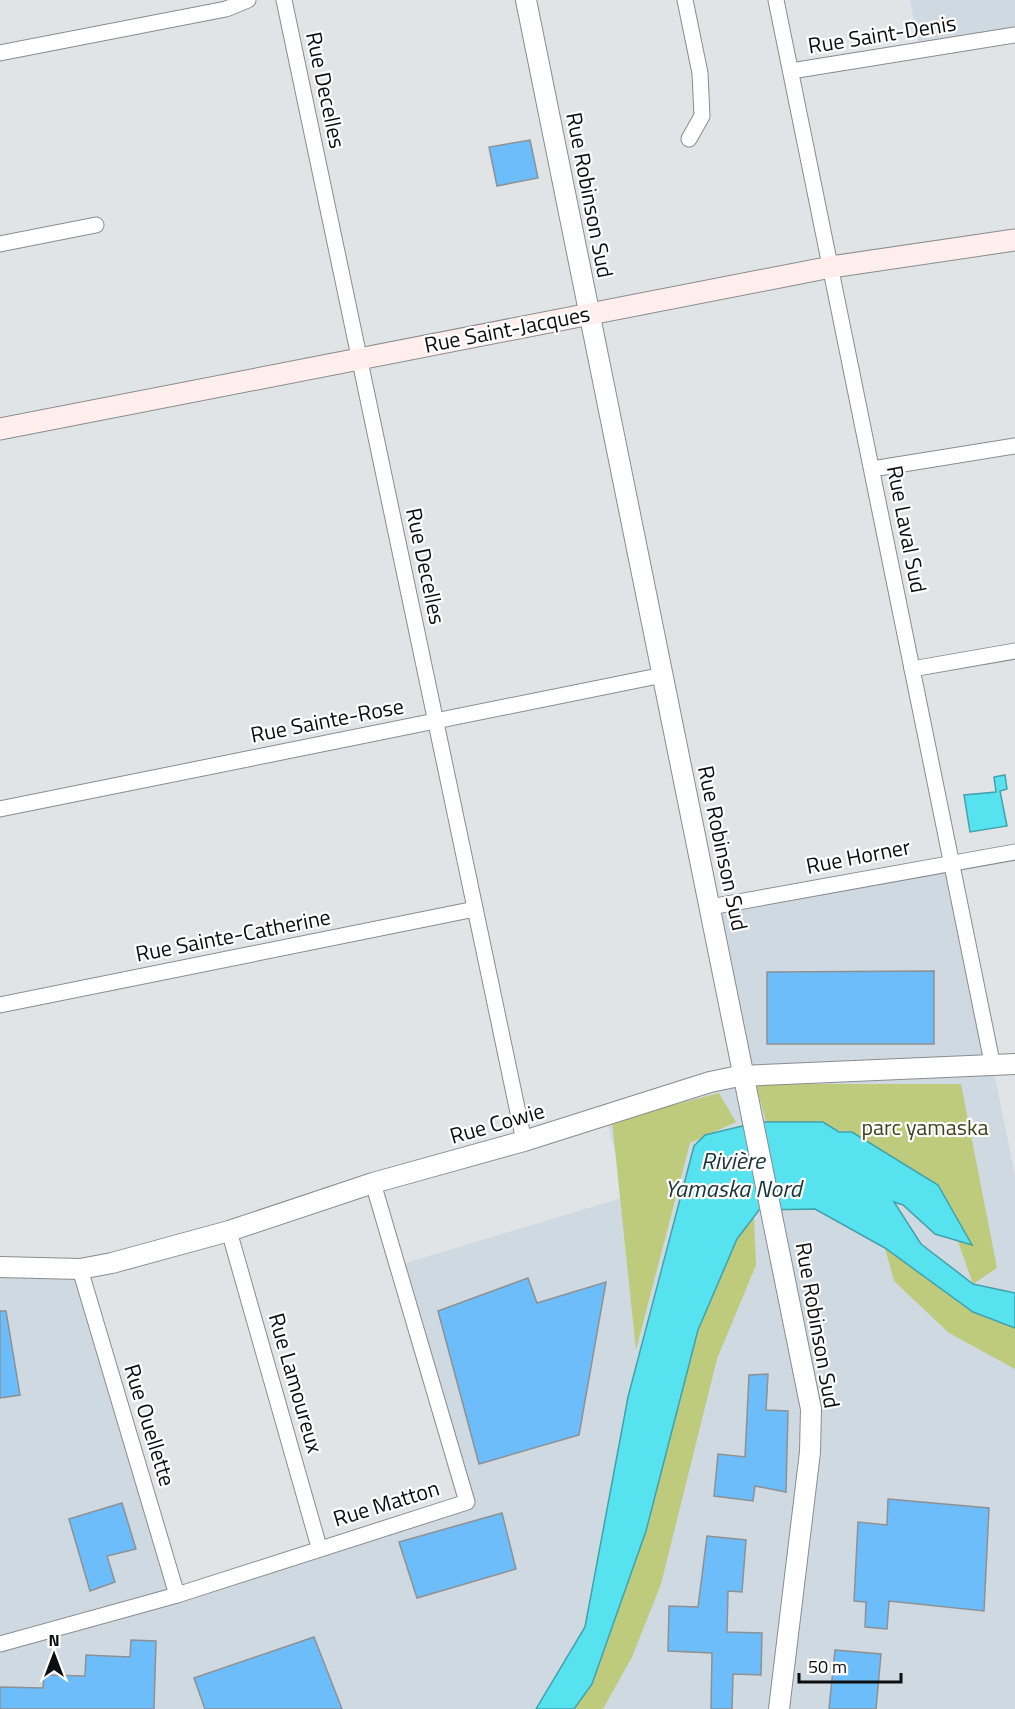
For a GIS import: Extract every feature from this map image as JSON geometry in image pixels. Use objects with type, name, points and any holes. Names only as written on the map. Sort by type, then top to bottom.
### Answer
[{"type":"main road","name":"Rue Saint-Jacques","points":[[0,429],[831,267],[1015,240]]},
{"type":"street","points":[[0,53],[226,9],[248,0]]},
{"type":"street","name":"Rue Decelles","points":[[284,0],[524,1141]]},
{"type":"street","name":"Rue Robinson Sud","points":[[526,0],[775,1219],[811,1409],[810,1452],[779,1709]]},
{"type":"street","points":[[686,0],[700,73],[702,116],[689,138]]},
{"type":"street","name":"Rue Laval Sud","points":[[776,0],[993,1067]]},
{"type":"street","name":"Rue Saint-Denis","points":[[791,71],[1015,35]]},
{"type":"street","points":[[0,244],[96,225]]},
{"type":"street","points":[[872,469],[1015,446]]},
{"type":"street","points":[[912,669],[1015,651]]},
{"type":"street","name":"Rue Sainte-Rose","points":[[0,809],[663,675]]},
{"type":"street","name":"Rue Horner","points":[[710,907],[951,861],[1015,852]]},
{"type":"street","name":"Rue Sainte-Catherine","points":[[0,1005],[475,909]]},
{"type":"street","name":"Rue Cowie","points":[[0,1267],[80,1269],[229,1231],[373,1183],[524,1141],[710,1082],[746,1082],[1015,1064]]},
{"type":"street","name":"Rue Matton","points":[[0,1644],[177,1594],[319,1547],[467,1502],[373,1183]]},
{"type":"street","name":"Rue Lamoureux","points":[[229,1231],[319,1547]]},
{"type":"street","name":"Rue Ouellette","points":[[80,1269],[177,1594]]},
{"type":"shaded area","points":[[910,0],[1015,0],[1015,35],[920,51]]},
{"type":"shaded area","points":[[951,862],[1015,1175],[1015,1709],[0,1709],[0,1267],[80,1269],[177,1594],[467,1502],[396,1266],[628,1196],[605,1116],[744,1075],[710,907]]},
{"type":"green space","name":"parc yamaska","points":[[756,1084],[961,1084],[997,1268],[973,1284],[938,1185],[852,1132],[766,1122]]},
{"type":"green space","points":[[719,1093],[736,1122],[690,1143],[636,1350],[612,1121]]},
{"type":"green space","points":[[754,1217],[756,1265],[717,1359],[661,1584],[632,1657],[603,1709],[574,1709],[592,1684],[646,1531],[698,1330],[737,1239]]},
{"type":"green space","points":[[885,1248],[973,1312],[1015,1328],[1015,1369],[949,1333],[894,1281]]},
{"type":"water","points":[[1005,775],[1007,789],[1000,791],[1007,826],[970,832],[964,795],[996,792],[994,777]]},
{"type":"water","name":"Rivière Yamaska Nord","points":[[759,1122],[823,1122],[839,1132],[852,1132],[938,1185],[972,1245],[935,1234],[903,1205],[894,1202],[921,1244],[973,1284],[1015,1293],[1015,1328],[973,1312],[885,1248],[815,1209],[759,1210],[737,1239],[698,1330],[646,1531],[592,1684],[574,1709],[536,1709],[585,1627],[628,1397],[694,1146],[705,1135]]},
{"type":"building","points":[[530,140],[538,178],[497,186],[489,147]]},
{"type":"building","points":[[934,971],[934,1044],[767,1044],[767,972]]},
{"type":"building","points":[[528,1278],[537,1303],[606,1282],[579,1435],[479,1464],[438,1311]]},
{"type":"building","points":[[0,1311],[6,1311],[20,1395],[0,1398]]},
{"type":"building","points":[[768,1374],[766,1410],[788,1411],[786,1492],[755,1486],[753,1501],[714,1496],[718,1454],[745,1457],[749,1375]]},
{"type":"building","points":[[888,1499],[989,1508],[984,1611],[889,1601],[887,1629],[865,1627],[866,1602],[854,1601],[858,1522],[887,1525]]},
{"type":"building","points":[[122,1503],[136,1549],[107,1556],[115,1582],[90,1591],[69,1519]]},
{"type":"building","points":[[502,1513],[516,1569],[417,1598],[399,1542]]},
{"type":"building","points":[[707,1536],[746,1540],[742,1592],[728,1591],[727,1632],[762,1633],[761,1675],[733,1674],[732,1709],[711,1709],[712,1653],[668,1651],[669,1606],[698,1607]]},
{"type":"building","points":[[314,1637],[342,1709],[205,1709],[194,1678]]},
{"type":"building","points":[[131,1640],[156,1641],[154,1709],[0,1709],[0,1687],[43,1688],[44,1675],[85,1676],[86,1655],[130,1657]]},
{"type":"building","points":[[835,1650],[881,1654],[876,1709],[829,1709]]}]
